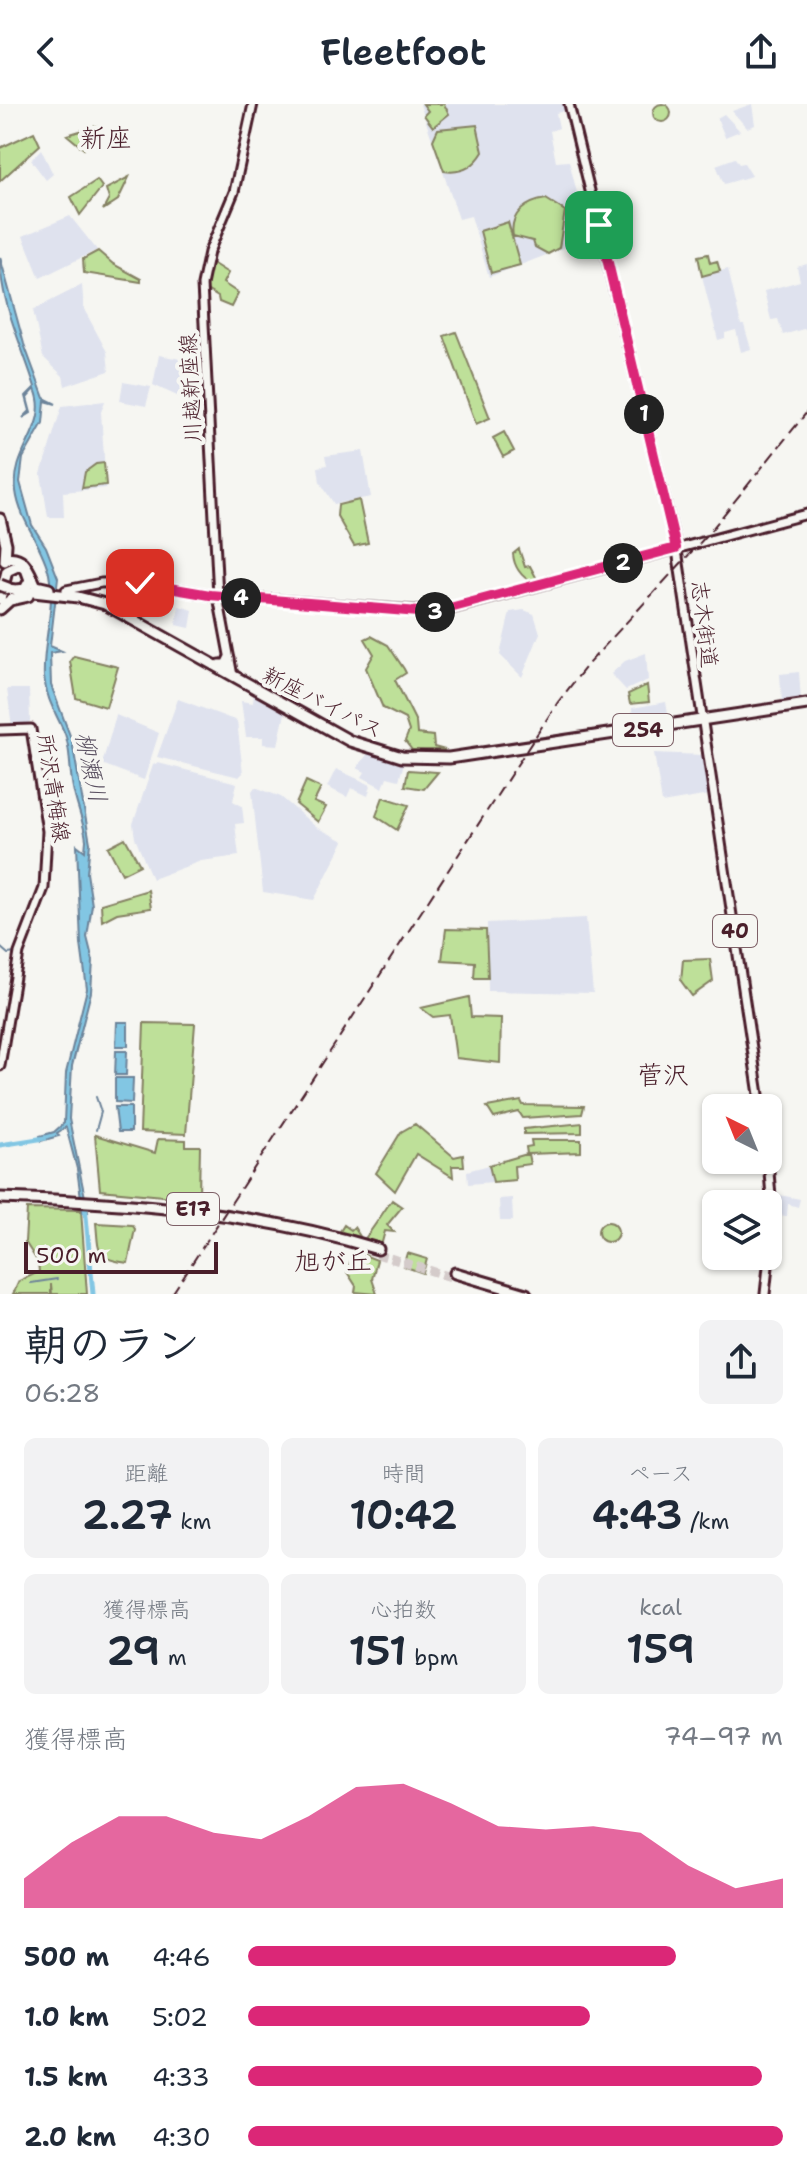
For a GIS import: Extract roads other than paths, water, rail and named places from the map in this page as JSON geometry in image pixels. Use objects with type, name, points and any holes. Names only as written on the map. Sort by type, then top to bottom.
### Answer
[{"type":"highway","points":[[0,517],[9,547],[28,567],[21,589],[0,609]]},
{"type":"highway","points":[[0,517],[2,563]]},
{"type":"highway","points":[[0,532],[2,563],[21,589]]},
{"type":"highway","points":[[2,563],[17,558]]},
{"type":"highway","points":[[0,599],[5,575],[15,565],[23,566],[28,573],[29,583],[21,589]]},
{"type":"highway","name":"新座バイパス","points":[[21,589],[96,598],[224,662],[232,674],[261,692],[364,747],[422,759],[458,757],[807,703]]},
{"type":"highway","name":"新座バイパス","points":[[65,593],[113,607],[350,738],[412,755],[457,754],[700,720]]},
{"type":"highway","points":[[236,690],[241,684],[261,692]]},
{"type":"highway","name":"E17","points":[[0,1200],[112,1205],[278,1225],[377,1252]]},
{"type":"highway","points":[[507,1294],[454,1276],[526,1294]]},
{"type":"main road","name":"川越新座線","points":[[224,662],[202,285],[209,252],[234,192],[253,104]]},
{"type":"main road","name":"志木街道","points":[[569,104],[676,548],[759,1094]]},
{"type":"main road","points":[[65,593],[89,584],[136,582],[218,596],[440,612],[807,514]]},
{"type":"main road","name":"所沢青梅線","points":[[0,730],[31,729],[48,836],[42,895],[19,953],[0,1066]]},
{"type":"main road","points":[[765,1294],[773,1221],[769,1174]]},
{"type":"water","points":[[0,257],[24,344],[44,398],[56,404],[45,401],[43,423],[23,458],[20,482],[32,525],[46,547],[58,578],[50,646],[62,651],[50,653],[51,685],[72,741],[90,843],[87,873],[92,905],[87,937],[93,961],[91,992],[72,1066],[69,1119],[88,1212],[83,1212],[77,1169],[66,1127],[57,1133],[59,1136],[41,1141],[40,1136],[54,1132],[64,1123],[66,1073],[87,989],[81,944],[77,845],[85,851],[86,840],[73,788],[67,740],[45,685],[51,600],[49,574],[22,513],[16,491],[19,463],[35,427],[39,402],[35,389],[27,398],[31,413],[23,418],[30,411],[26,396],[35,387],[8,307]]},
{"type":"water","points":[[117,1022],[128,1022],[128,1046],[116,1046]]},
{"type":"water","points":[[116,1051],[127,1051],[126,1075],[115,1075]]},
{"type":"water","points":[[115,1078],[133,1078],[132,1103],[115,1102]]},
{"type":"water","points":[[115,1107],[131,1107],[131,1132],[118,1132]]},
{"type":"waterway","points":[[0,947],[8,954],[15,953]]},
{"type":"waterway","points":[[96,1097],[101,1112],[96,1130]]},
{"type":"waterway","points":[[0,1145],[45,1138]]},
{"type":"waterway","name":"柳瀬川","points":[[85,1205],[93,1294]]},
{"type":"waterway","points":[[31,1283],[57,1279]]},
{"type":"tunnel","points":[[377,1254],[454,1278]]},
{"type":"railway","points":[[172,1294],[558,702],[588,664],[708,534],[807,412]]},
{"type":"district","name":"新座","points":[[106,138]]},
{"type":"district","name":"菅沢","points":[[663,1075]]},
{"type":"district","name":"旭が丘","points":[[333,1261]]}]
